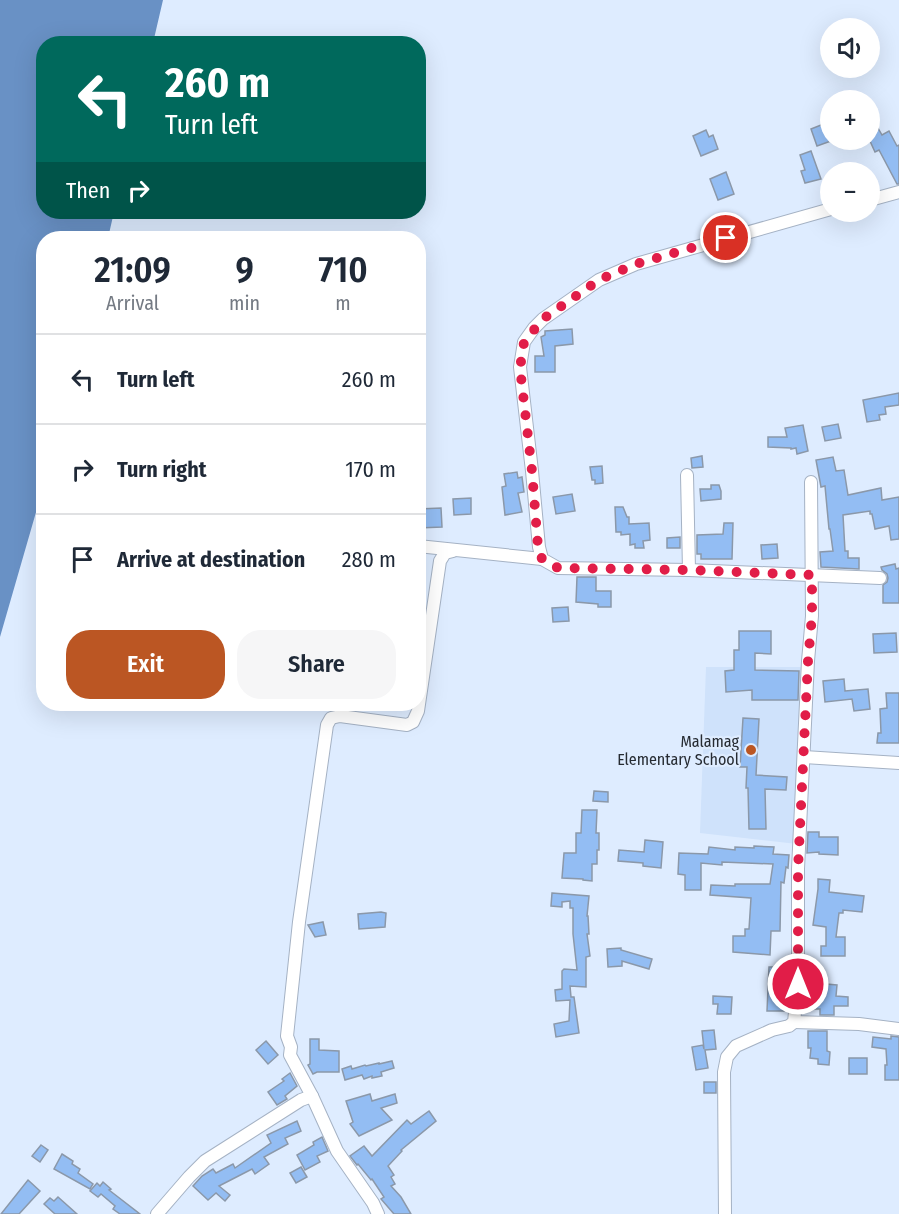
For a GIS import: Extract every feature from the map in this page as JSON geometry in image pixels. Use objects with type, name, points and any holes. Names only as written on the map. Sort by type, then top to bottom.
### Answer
[{"type":"street","points":[[880,197],[899,192]]},
{"type":"street","points":[[542,559],[538,547],[520,368],[524,342],[534,328],[543,319],[599,280],[636,264],[820,212]]},
{"type":"street","points":[[687,475],[689,570]]},
{"type":"street","points":[[794,1022],[798,984],[798,869],[812,616],[812,482]]},
{"type":"street","points":[[426,547],[542,559],[558,568],[689,570],[880,578]]},
{"type":"street","points":[[426,656],[440,561],[445,553],[453,551]]},
{"type":"street","points":[[378,1214],[373,1203],[337,1151],[290,1055],[291,1047],[287,1036],[299,922],[327,725],[331,718],[340,716],[407,725],[413,722],[418,711]]},
{"type":"street","points":[[804,757],[899,763]]},
{"type":"street","points":[[725,1214],[724,1072],[727,1057],[736,1046],[794,1022],[859,1024],[899,1029]]},
{"type":"street","points":[[157,1214],[205,1161],[301,1100],[312,1096]]},
{"type":"shaded area","name":"Malamag Elementary School","points":[[706,667],[802,667],[797,844],[700,833]]},
{"type":"water","points":[[0,0],[163,0],[155,36],[36,36],[36,219],[112,219],[110,231],[36,231],[36,512],[0,637]]},
{"type":"building","points":[[820,125],[820,145],[817,146],[811,129]]},
{"type":"building","points":[[706,130],[709,137],[713,135],[718,149],[701,156],[693,136]]},
{"type":"building","points":[[889,131],[897,146],[899,145],[899,184],[879,150],[880,132],[882,135]]},
{"type":"building","points":[[811,151],[820,179],[805,183],[801,171],[805,170],[800,155]]},
{"type":"building","points":[[726,172],[734,194],[718,200],[710,179]]},
{"type":"building","points":[[572,329],[573,344],[555,346],[555,372],[535,372],[535,356],[544,356],[541,337],[545,335],[545,331]]},
{"type":"building","points":[[899,393],[899,405],[885,407],[886,414],[879,415],[880,420],[867,422],[863,400]]},
{"type":"building","points":[[838,424],[841,438],[825,441],[822,427]]},
{"type":"building","points":[[803,425],[808,451],[797,454],[796,448],[768,447],[768,437],[787,437],[785,428]]},
{"type":"building","points":[[702,456],[703,467],[692,468],[691,458]]},
{"type":"building","points":[[833,457],[836,471],[844,470],[848,495],[881,488],[882,500],[899,497],[899,539],[891,540],[889,526],[875,529],[870,511],[843,515],[845,551],[848,551],[848,558],[859,558],[859,569],[821,567],[820,552],[833,551],[825,486],[821,487],[816,460]]},
{"type":"building","points":[[602,466],[603,483],[595,484],[590,467]]},
{"type":"building","points":[[517,472],[518,478],[522,477],[524,492],[518,493],[522,512],[505,515],[502,487],[506,486],[504,474]]},
{"type":"building","points":[[711,485],[719,485],[721,499],[701,501],[700,489],[711,489]]},
{"type":"building","points":[[572,494],[575,511],[556,514],[553,497]]},
{"type":"building","points":[[471,498],[471,514],[454,515],[453,499]]},
{"type":"building","points":[[615,507],[623,507],[629,517],[629,524],[649,523],[650,540],[643,541],[644,548],[635,548],[635,544],[630,545],[630,534],[621,535],[621,532],[616,532]]},
{"type":"building","points":[[441,508],[442,527],[426,528],[426,509]]},
{"type":"building","points":[[724,523],[733,523],[732,559],[701,559],[701,554],[697,554],[697,535],[723,534]]},
{"type":"building","points":[[680,537],[680,548],[667,548],[667,538]]},
{"type":"building","points":[[777,544],[778,558],[762,559],[761,545]]},
{"type":"building","points":[[895,564],[896,569],[899,568],[899,603],[883,603],[883,585],[888,578],[881,567]]},
{"type":"building","points":[[577,577],[596,577],[596,591],[611,591],[611,607],[598,607],[598,604],[576,602]]},
{"type":"building","points":[[568,607],[569,621],[553,622],[552,608]]},
{"type":"building","points":[[739,631],[771,631],[771,654],[755,653],[755,670],[799,671],[798,700],[752,700],[752,690],[726,692],[725,671],[734,670],[734,650],[739,650]]},
{"type":"building","points":[[896,633],[897,652],[874,653],[873,634]]},
{"type":"building","points":[[844,679],[845,691],[868,689],[870,709],[854,711],[852,699],[825,702],[823,681]]},
{"type":"building","points":[[886,693],[899,693],[899,743],[877,743],[878,733],[881,733],[880,709],[887,708]]},
{"type":"building","points":[[743,718],[759,719],[756,775],[787,777],[786,790],[765,789],[766,829],[749,829],[747,767],[740,767]]},
{"type":"building","points":[[594,791],[608,792],[608,802],[593,801]]},
{"type":"building","points":[[582,810],[597,810],[596,833],[599,833],[599,850],[597,850],[597,864],[592,864],[592,881],[562,878],[564,853],[576,853],[576,833],[581,833]]},
{"type":"building","points":[[808,832],[819,832],[819,837],[838,837],[838,855],[807,853]]},
{"type":"building","points":[[645,840],[663,842],[661,868],[643,866],[643,863],[618,861],[619,850],[644,852]]},
{"type":"building","points":[[754,846],[774,847],[773,854],[789,855],[784,883],[781,882],[780,931],[771,931],[770,955],[733,952],[733,936],[745,936],[745,929],[749,929],[751,898],[710,895],[711,885],[770,884],[773,864],[701,863],[701,890],[685,890],[685,875],[678,874],[679,853],[708,854],[709,847],[735,850],[735,847],[754,848]]},
{"type":"building","points":[[818,879],[830,880],[829,892],[864,896],[862,912],[843,910],[843,913],[839,913],[836,937],[845,937],[845,956],[821,956],[821,946],[826,946],[826,927],[813,925]]},
{"type":"building","points":[[552,893],[589,896],[587,916],[589,934],[587,934],[590,956],[586,957],[586,987],[570,986],[571,997],[574,997],[579,1033],[556,1037],[554,1024],[569,1021],[570,1000],[556,1001],[555,990],[562,989],[564,969],[577,970],[573,908],[570,908],[570,901],[562,902],[562,907],[551,906]]},
{"type":"building","points":[[386,913],[385,927],[359,929],[358,914]]},
{"type":"building","points":[[323,922],[326,935],[315,937],[308,925]]},
{"type":"building","points":[[621,948],[621,950],[652,959],[649,969],[622,961],[622,966],[608,967],[607,949]]},
{"type":"building","points":[[769,967],[787,967],[787,973],[790,973],[790,985],[784,985],[784,1011],[767,1011]]},
{"type":"building","points":[[826,984],[837,985],[836,996],[848,997],[848,1006],[834,1006],[834,1015],[820,1015],[820,1009],[808,1009],[808,1000],[821,1000],[822,988],[826,988]]},
{"type":"building","points":[[713,996],[732,997],[731,1014],[717,1014],[718,1004],[713,1004]]},
{"type":"building","points":[[714,1030],[716,1049],[705,1050],[708,1068],[696,1070],[692,1047],[703,1045],[704,1049],[702,1031]]},
{"type":"building","points":[[808,1031],[827,1031],[829,1065],[818,1064],[818,1059],[810,1058]]},
{"type":"building","points":[[891,1036],[899,1037],[899,1080],[885,1080],[886,1049],[872,1047],[873,1037],[891,1039]]},
{"type":"building","points":[[310,1039],[319,1039],[319,1050],[339,1051],[339,1072],[313,1074],[308,1065],[310,1064]]},
{"type":"building","points":[[266,1041],[278,1055],[268,1064],[256,1050]]},
{"type":"building","points":[[849,1058],[867,1058],[867,1074],[849,1074]]},
{"type":"building","points":[[392,1061],[394,1068],[381,1072],[382,1076],[364,1079],[362,1075],[345,1080],[342,1069]]},
{"type":"building","points":[[290,1073],[297,1086],[285,1096],[287,1099],[277,1105],[268,1092],[284,1081],[282,1079]]},
{"type":"building","points":[[704,1082],[716,1082],[716,1093],[704,1093]]},
{"type":"building","points":[[370,1094],[372,1101],[395,1094],[397,1103],[381,1108],[392,1120],[359,1136],[350,1124],[353,1122],[346,1101]]},
{"type":"building","points":[[429,1111],[436,1121],[401,1150],[388,1166],[394,1175],[391,1177],[395,1184],[391,1186],[411,1214],[394,1214],[381,1199],[384,1197],[372,1179],[350,1156],[364,1146],[372,1156],[407,1120],[411,1124]]},
{"type":"building","points":[[297,1121],[301,1131],[285,1138],[288,1144],[264,1157],[269,1164],[255,1174],[252,1169],[219,1186],[230,1195],[225,1201],[216,1193],[208,1200],[193,1186],[213,1169],[216,1173],[233,1164],[235,1168],[271,1143],[267,1135]]},
{"type":"building","points":[[322,1137],[328,1151],[317,1156],[320,1162],[305,1170],[297,1155],[314,1145],[313,1142]]},
{"type":"building","points":[[41,1145],[48,1150],[40,1162],[32,1156]]},
{"type":"building","points":[[62,1154],[73,1161],[72,1164],[80,1169],[78,1173],[93,1184],[90,1189],[54,1169]]},
{"type":"building","points":[[301,1167],[307,1177],[296,1183],[290,1173]]},
{"type":"building","points":[[28,1180],[40,1191],[19,1214],[1,1214]]},
{"type":"building","points":[[103,1182],[111,1189],[109,1190],[140,1214],[120,1214],[113,1209],[115,1206],[101,1194],[98,1197],[90,1191],[97,1183],[100,1186]]},
{"type":"building","points":[[58,1197],[77,1214],[55,1214],[44,1204],[50,1198],[54,1201]]},
{"type":"place","name":"Malamag Elementary School","points":[[751,750]]},
{"type":"route","points":[[726,238],[636,264],[599,280],[566,302],[534,328],[524,342],[520,368],[536,508],[538,547],[542,559],[558,568],[812,575],[812,616],[798,869],[798,984]]}]
